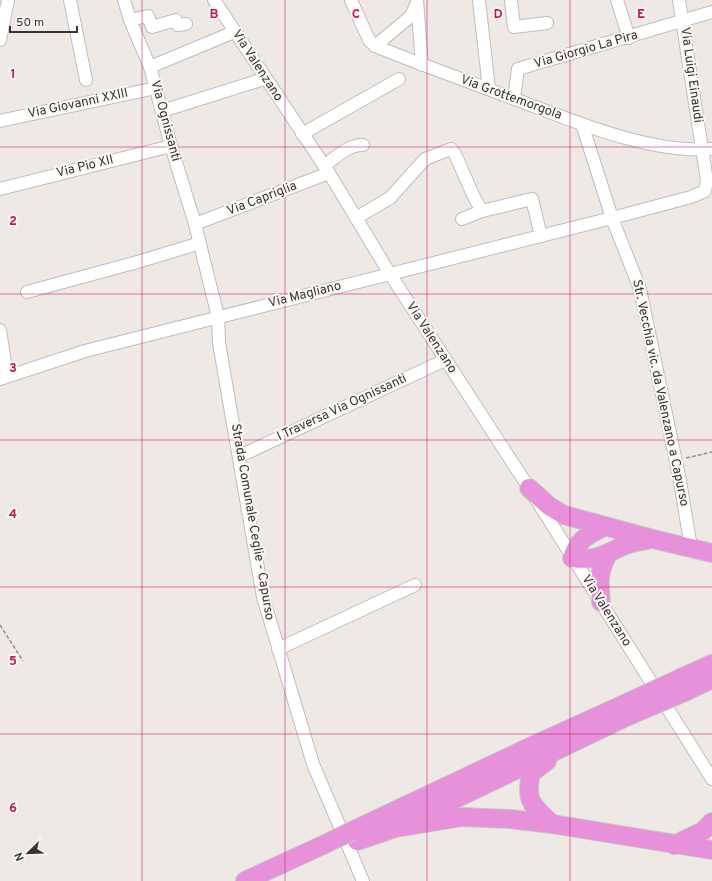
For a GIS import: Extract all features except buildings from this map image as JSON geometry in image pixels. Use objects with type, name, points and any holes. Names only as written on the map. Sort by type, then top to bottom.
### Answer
[{"type":"highway","points":[[529,488],[549,506],[564,515],[653,539],[712,552]]},
{"type":"highway","points":[[605,526],[588,535],[577,544],[572,558],[584,559],[608,554],[621,546],[653,539]]},
{"type":"highway","points":[[601,602],[599,580],[601,568],[608,554]]},
{"type":"highway","points":[[395,828],[685,684],[712,668]]},
{"type":"highway","points":[[552,824],[532,805],[528,789],[531,773],[543,763],[602,732],[620,715]]},
{"type":"highway","points":[[272,881],[325,850],[532,746],[620,715]]},
{"type":"highway","points":[[354,836],[462,817],[510,819],[552,824],[712,850]]},
{"type":"highway","points":[[674,845],[702,831],[712,822]]},
{"type":"highway","points":[[245,881],[325,850]]},
{"type":"street","points":[[0,40],[8,0]]},
{"type":"street","points":[[70,0],[86,80]]},
{"type":"street","name":"Via Ognissanti","points":[[124,0],[130,20],[150,67],[171,146],[195,224],[218,317]]},
{"type":"street","name":"Via Valenzano","points":[[214,0],[264,78],[326,169],[390,274],[529,488],[712,779]]},
{"type":"street","points":[[351,0],[369,40],[375,46],[388,33],[411,16],[417,2]]},
{"type":"street","points":[[478,0],[489,89]]},
{"type":"street","points":[[511,0],[514,27],[547,23]]},
{"type":"street","points":[[617,0],[629,38]]},
{"type":"street","name":"Via Luigi Einaudi","points":[[612,218],[691,197],[705,191],[707,181],[707,149],[679,0]]},
{"type":"street","points":[[417,2],[422,65]]},
{"type":"street","name":"Via Giorgio La Pira","points":[[514,98],[518,69],[629,38],[712,12]]},
{"type":"street","points":[[130,20],[148,16],[152,27],[176,20],[178,26],[186,24]]},
{"type":"street","points":[[150,67],[234,32]]},
{"type":"street","name":"Via Grottemorgola","points":[[375,46],[422,65],[582,124],[634,140],[686,149],[707,149]]},
{"type":"street","points":[[162,111],[264,78]]},
{"type":"street","points":[[302,134],[399,79]]},
{"type":"street","name":"Via Giovanni XXIII","points":[[0,121],[156,88]]},
{"type":"street","name":"Str. Vecchia vic. da Valenzano a Capurso","points":[[582,124],[612,218],[640,290],[676,460],[691,548]]},
{"type":"street","name":"Via Capriglia","points":[[195,224],[326,169],[346,150],[358,144],[363,145]]},
{"type":"street","name":"Via Pio XII","points":[[0,188],[171,146]]},
{"type":"street","points":[[356,218],[390,198],[425,159],[451,149],[455,154],[474,197],[482,211]]},
{"type":"street","points":[[462,219],[482,211],[532,199],[541,236]]},
{"type":"street","name":"Via Magliano","points":[[3,378],[86,351],[612,218]]},
{"type":"street","points":[[27,292],[142,261],[200,243]]},
{"type":"street","name":"Strada Comunale Ceglie - Capurso","points":[[218,317],[219,343],[240,456],[263,597],[312,764],[363,881]]},
{"type":"street","points":[[0,330],[3,378]]},
{"type":"street","name":"I Traversa Via Ognissanti","points":[[240,456],[445,360]]},
{"type":"street","points":[[278,649],[415,585]]},
{"type":"path","points":[[676,460],[712,452]]},
{"type":"path","points":[[0,625],[23,661]]}]
